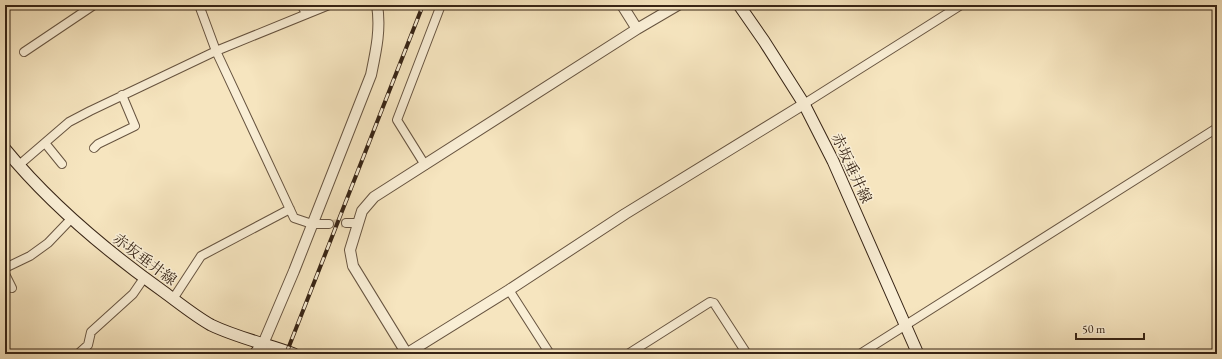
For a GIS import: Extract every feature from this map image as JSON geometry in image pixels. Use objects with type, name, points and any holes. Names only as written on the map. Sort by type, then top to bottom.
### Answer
[{"type":"main road","name":"赤坂垂井線","points":[[739,5],[804,104],[833,161],[918,354]]},
{"type":"main road","name":"赤坂垂井線","points":[[5,149],[32,180],[71,219],[144,278],[210,324],[230,333],[294,354]]},
{"type":"main road","points":[[255,354],[264,344]]},
{"type":"street","points":[[199,5],[216,51],[294,218],[312,224],[329,224]]},
{"type":"street","points":[[300,5],[307,14]]},
{"type":"street","points":[[19,165],[69,122],[90,110],[216,51],[329,5]]},
{"type":"street","points":[[264,344],[371,75],[378,41],[380,18],[377,5]]},
{"type":"street","points":[[425,165],[397,120],[441,5]]},
{"type":"street","points":[[622,5],[637,30]]},
{"type":"street","points":[[678,5],[374,197],[362,211],[350,250],[353,266],[406,354],[509,290],[624,214],[804,104],[961,5]]},
{"type":"street","points":[[24,52],[89,6]]},
{"type":"street","points":[[94,148],[98,144],[135,126],[122,96]]},
{"type":"street","points":[[860,354],[1217,128]]},
{"type":"street","points":[[45,143],[62,164]]},
{"type":"street","points":[[174,299],[201,256],[290,209]]},
{"type":"street","points":[[5,268],[30,256],[48,243],[71,219]]},
{"type":"street","points":[[346,223],[358,223]]},
{"type":"street","points":[[5,274],[12,288]]},
{"type":"street","points":[[78,354],[88,345],[91,332],[133,294],[144,278]]},
{"type":"street","points":[[509,290],[550,354]]},
{"type":"street","points":[[628,354],[710,302],[714,303],[747,354]]},
{"type":"tunnel","points":[[329,224],[346,223]]},
{"type":"railway","points":[[286,354],[423,5]]}]
